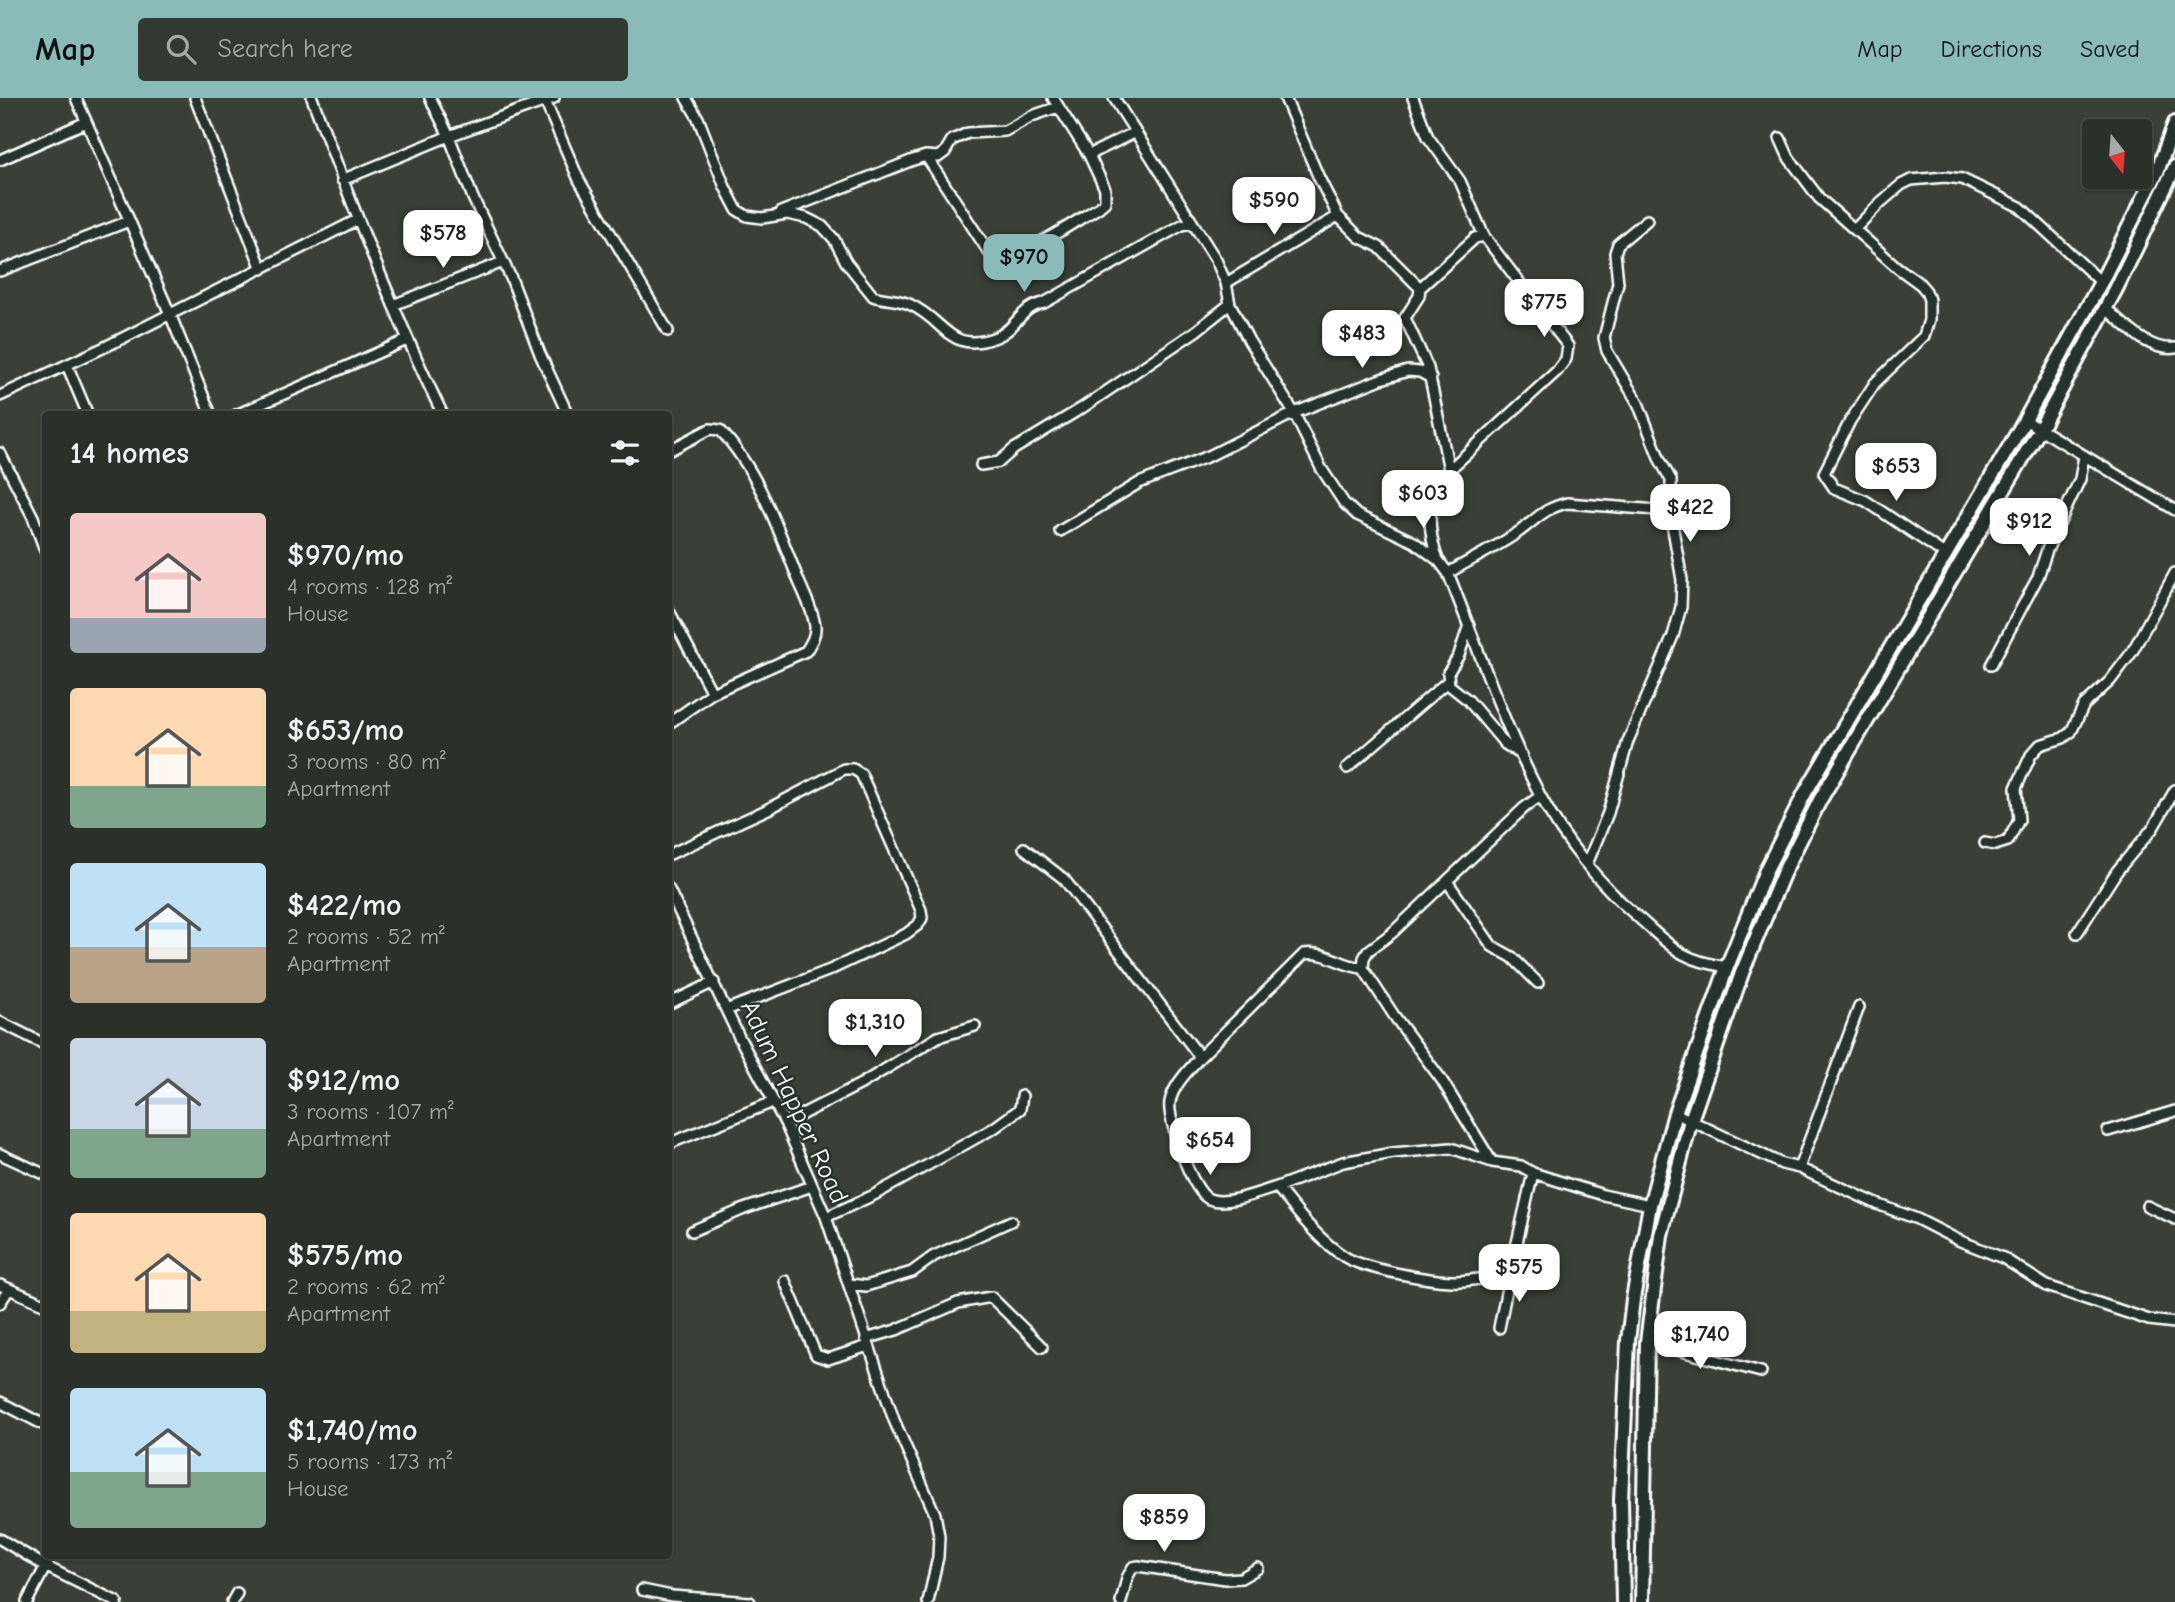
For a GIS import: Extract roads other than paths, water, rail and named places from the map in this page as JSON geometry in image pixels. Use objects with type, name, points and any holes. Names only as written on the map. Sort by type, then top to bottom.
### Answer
[{"type":"street","points":[[76,98],[209,411]]},
{"type":"street","points":[[195,98],[262,269]]},
{"type":"street","points":[[312,98],[357,220],[407,340],[441,411]]},
{"type":"street","points":[[430,98],[511,278],[540,354],[566,411]]},
{"type":"street","points":[[686,98],[702,128],[725,187],[737,210],[747,216],[762,218],[775,215],[926,156],[938,156],[945,152],[952,140],[968,133],[1005,131],[1055,102],[1089,155],[1105,189],[1105,202],[1043,240],[1016,252],[994,256],[988,251],[926,156]]},
{"type":"street","points":[[1114,98],[1216,260],[1226,283],[1230,304],[1265,370],[1294,413],[1321,468],[1344,503],[1357,515],[1414,541],[1448,573],[1486,672],[1540,796],[1587,864],[1621,903],[1684,956],[1698,962],[1727,967]]},
{"type":"street","points":[[1285,98],[1338,216],[1359,237],[1379,247],[1420,288]]},
{"type":"street","points":[[1413,98],[1428,137],[1460,181],[1484,236],[1568,346],[1566,359],[1557,371],[1443,477],[1434,494],[1429,515],[1438,561]]},
{"type":"street","points":[[342,180],[531,101],[549,100],[579,180],[668,331]]},
{"type":"street","points":[[0,160],[86,122]]},
{"type":"street","points":[[1623,1602],[1621,1500],[1628,1341],[1650,1205],[1675,1113],[1727,967],[1767,869],[1805,793],[2025,420],[2101,282],[2157,172],[2175,123]]},
{"type":"street","points":[[1089,155],[1135,132]]},
{"type":"street","points":[[1780,138],[1789,158],[1835,215],[1926,290],[1929,320],[1924,336],[1875,383],[1850,421],[1824,473],[1834,488],[1866,501],[1946,555]]},
{"type":"street","points":[[1642,1602],[1647,1342],[1661,1235],[1691,1120],[1742,973],[1783,874],[1820,800],[2040,429],[2105,308],[2175,167]]},
{"type":"street","points":[[1855,229],[1880,203],[1911,180],[1945,177],[1962,179],[2020,207],[2101,282]]},
{"type":"street","points":[[775,215],[806,218],[822,226],[873,296],[907,303],[930,315],[955,339],[967,342],[1005,333],[1029,308],[1044,303],[1182,225],[1192,223]]},
{"type":"street","points":[[1226,283],[1338,216]]},
{"type":"street","points":[[0,396],[357,220]]},
{"type":"street","points":[[1587,864],[1608,813],[1628,741],[1673,636],[1681,607],[1682,580],[1670,511],[1671,480],[1660,460],[1638,403],[1606,351],[1604,338],[1618,283],[1615,253],[1618,244],[1647,220]]},
{"type":"street","points":[[0,271],[129,221]]},
{"type":"street","points":[[1449,470],[1430,378],[1405,318],[1419,296],[1420,288],[1475,238],[1484,236]]},
{"type":"street","points":[[393,305],[503,262]]},
{"type":"street","points":[[981,465],[999,462],[1014,449],[1082,408],[1196,331],[1230,304]]},
{"type":"street","points":[[2105,308],[2152,346],[2163,350],[2175,348]]},
{"type":"street","points":[[245,411],[407,340]]},
{"type":"street","points":[[67,365],[86,411]]},
{"type":"street","points":[[1060,531],[1139,483],[1209,456],[1294,413],[1381,379],[1408,372],[1420,373],[1430,378]]},
{"type":"street","points":[[2025,420],[2175,510]]},
{"type":"street","points":[[672,449],[710,429],[720,430],[733,443],[770,513],[798,577],[816,628],[813,641],[806,651],[712,693],[672,721]]},
{"type":"street","points":[[0,453],[42,537]]},
{"type":"street","points":[[1991,665],[2038,577],[2080,479],[2084,456]]},
{"type":"street","points":[[1448,573],[1481,556],[1520,531],[1544,510],[1554,506],[1567,503],[1670,511]]},
{"type":"street","points":[[1985,843],[1995,845],[2008,841],[2019,820],[2016,788],[2031,755],[2040,745],[2063,738],[2071,732],[2084,705],[2110,681],[2132,652],[2175,573]]},
{"type":"street","points":[[672,617],[712,693]]},
{"type":"street","points":[[1469,625],[1459,655],[1448,673],[1448,681],[1505,744],[1522,755]]},
{"type":"street","points":[[1347,768],[1448,681]]},
{"type":"street","points":[[672,853],[766,810],[844,769],[853,769],[861,774],[921,911],[922,918],[918,925],[906,934],[830,970],[726,1010]]},
{"type":"street","points":[[2077,933],[2117,872],[2153,828],[2175,790]]},
{"type":"street","points":[[1492,1162],[1441,1079],[1363,968],[1364,958],[1368,951],[1392,933],[1540,796]]},
{"type":"street","points":[[1024,848],[1064,879],[1200,1057]]},
{"type":"street","points":[[1447,881],[1492,946],[1512,957],[1538,984]]},
{"type":"street","name":"Adum Happer Road","points":[[672,896],[726,1010],[785,1123],[826,1217],[894,1420],[935,1514],[939,1557],[928,1602]]},
{"type":"street","points":[[1363,968],[1352,967],[1320,954],[1304,954],[1235,1020],[1181,1081],[1170,1101],[1179,1145],[1187,1168],[1203,1196],[1223,1202],[1277,1187],[1343,1162],[1393,1153],[1451,1148],[1492,1162],[1521,1166],[1534,1173],[1603,1195],[1650,1205]]},
{"type":"street","points":[[672,1002],[714,982]]},
{"type":"street","points":[[1799,1168],[1859,1007]]},
{"type":"street","points":[[0,1022],[42,1043]]},
{"type":"street","points":[[785,1123],[886,1070],[938,1037],[975,1026]]},
{"type":"street","points":[[826,1217],[874,1195],[994,1128],[1020,1109],[1023,1096]]},
{"type":"street","points":[[672,1142],[773,1102]]},
{"type":"street","points":[[2108,1131],[2175,1111]]},
{"type":"street","points":[[1675,1113],[1782,1164],[1799,1168],[2003,1258],[2047,1286],[2149,1320],[2175,1323]]},
{"type":"street","points":[[0,1154],[42,1173]]},
{"type":"street","points":[[1499,1328],[1534,1173]]},
{"type":"street","points":[[692,1231],[744,1209],[812,1186]]},
{"type":"street","points":[[1277,1187],[1313,1230],[1347,1258],[1371,1266],[1451,1281],[1485,1279],[1510,1273]]},
{"type":"street","points":[[2147,1206],[2175,1219]]},
{"type":"street","points":[[850,1284],[866,1286],[912,1272],[934,1256],[1011,1221]]},
{"type":"street","points":[[785,1281],[816,1355],[828,1359],[958,1303],[991,1297],[1042,1347]]},
{"type":"street","points":[[0,1303],[5,1287],[42,1303]]},
{"type":"street","points":[[1647,1342],[1761,1372]]},
{"type":"street","points":[[0,1402],[42,1424]]},
{"type":"street","points":[[1621,1500],[1642,1500]]},
{"type":"street","points":[[0,1539],[45,1566],[117,1602]]},
{"type":"street","points":[[27,1602],[49,1559]]},
{"type":"street","points":[[1121,1602],[1127,1578],[1133,1567],[1225,1579],[1241,1578],[1258,1568]]},
{"type":"street","points":[[642,1590],[672,1596],[750,1602]]}]
